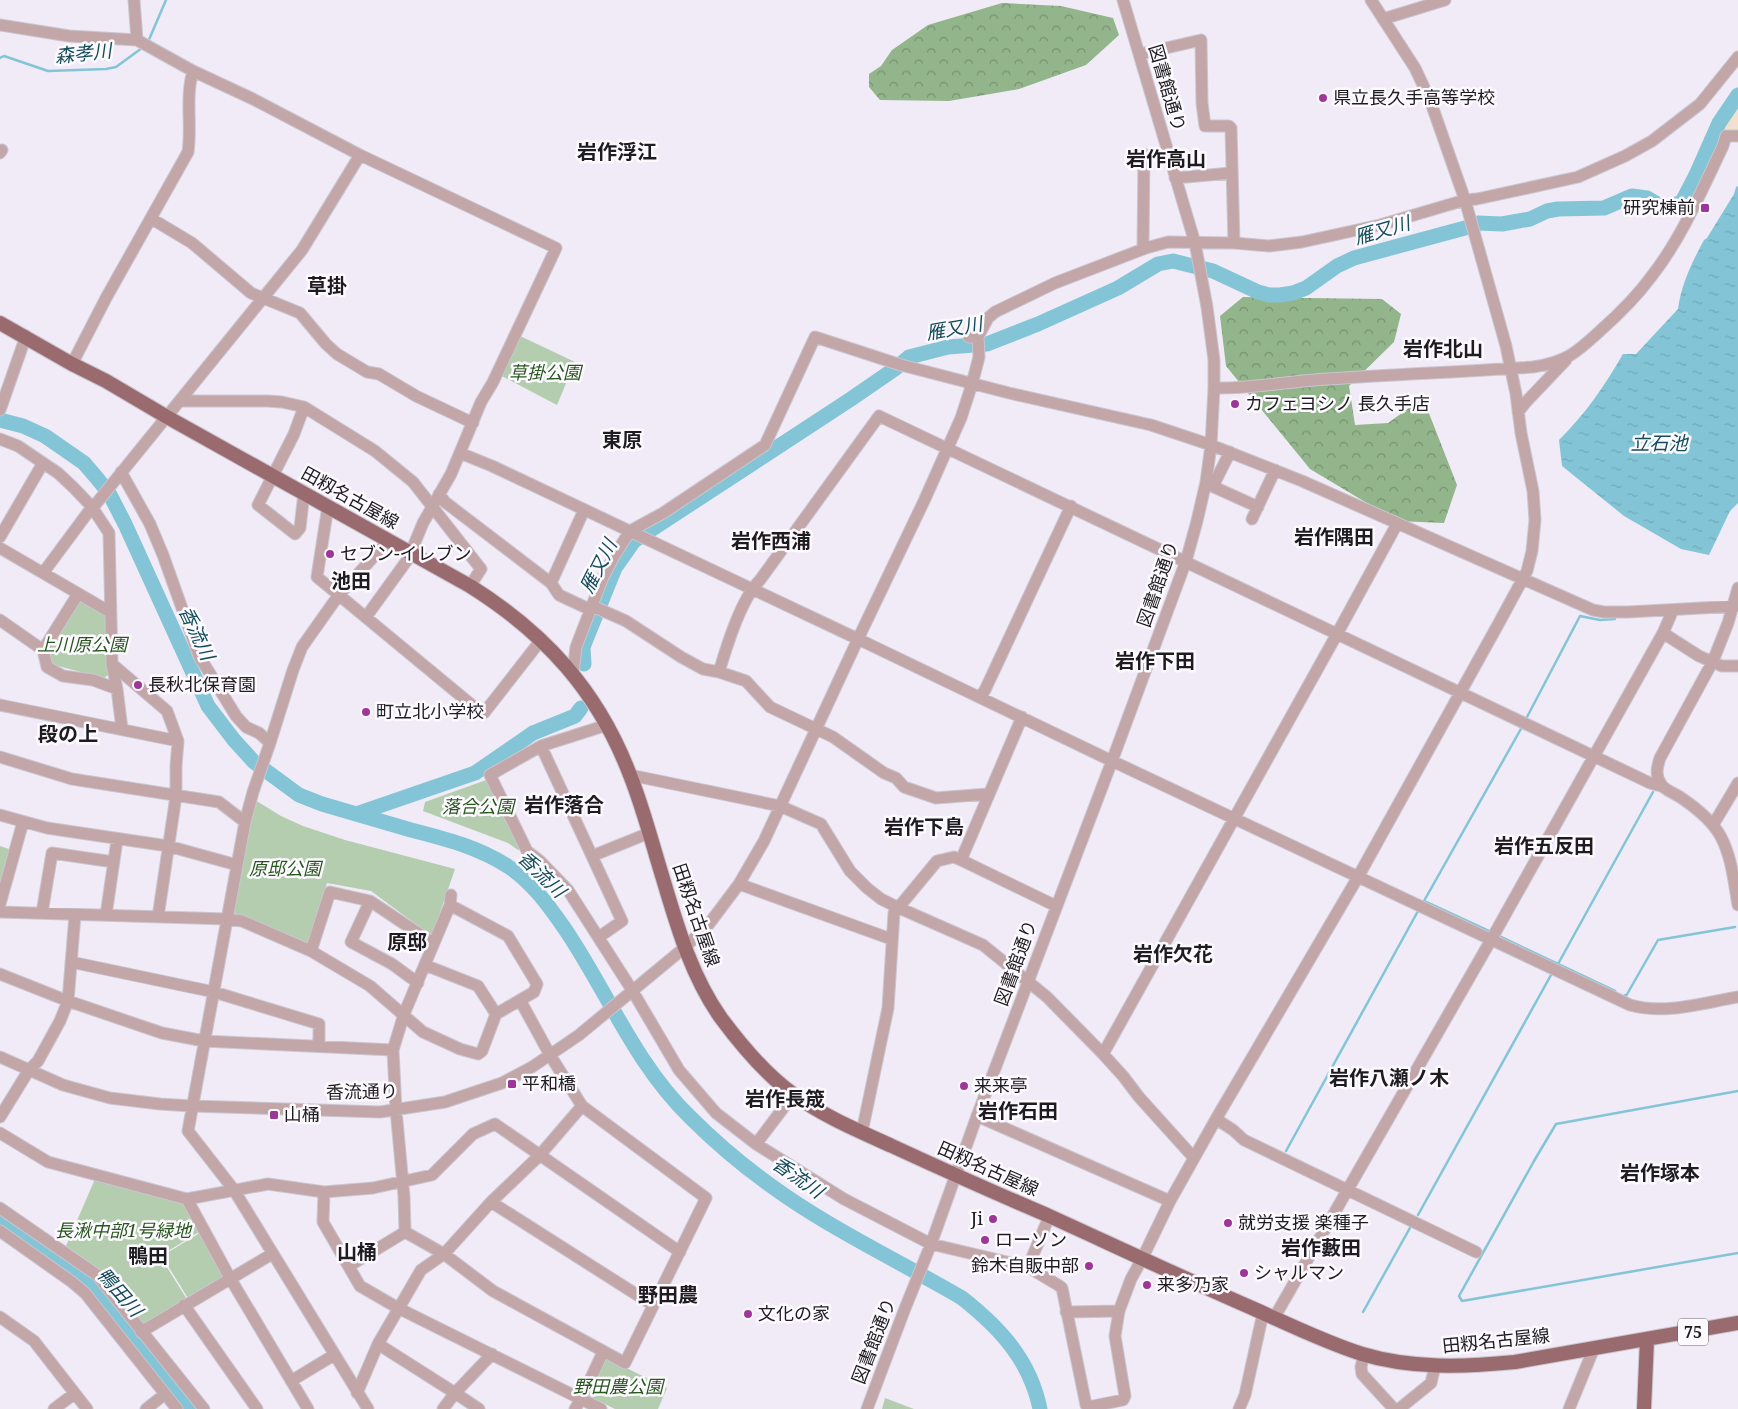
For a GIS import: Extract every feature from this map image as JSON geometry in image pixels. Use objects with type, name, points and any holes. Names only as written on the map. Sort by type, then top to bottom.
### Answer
[{"type":"main road","name":"田籾名古屋線","points":[[0,323],[328,506],[388,542],[410,552],[470,586],[512,615],[541,640],[573,673],[588,692],[607,725],[630,775],[684,948],[707,996],[720,1016],[757,1062],[794,1094],[827,1115],[956,1176],[1269,1316],[1317,1337],[1364,1354],[1434,1366],[1515,1362],[1647,1340]]},
{"type":"main road","name":"75","points":[[1647,1340],[1738,1323]]},
{"type":"main road","points":[[1644,1409],[1647,1340]]},
{"type":"street","points":[[134,0],[139,41]]},
{"type":"street","name":"図書館通り","points":[[867,1409],[913,1286],[931,1244],[977,1116],[1186,561],[1206,482],[1214,388],[1211,334],[1202,277],[1195,243],[1123,0]]},
{"type":"street","points":[[607,725],[541,746],[490,775],[527,851],[540,861],[568,890],[599,937],[630,992],[679,1070],[716,1113],[756,1144],[844,1199],[931,1244],[1028,1268],[1062,1288],[1086,1405],[1125,1399],[1115,1336],[1119,1311],[1130,1279],[1194,1158],[1358,877],[1527,572],[1532,551],[1535,520],[1533,491],[1511,369],[1465,200],[1430,100],[1415,68],[1371,0]]},
{"type":"street","points":[[1383,19],[1445,0]]},
{"type":"street","points":[[0,25],[69,36],[139,41],[193,71],[360,155],[556,248],[493,382],[481,402],[451,474],[432,507],[408,559],[366,617]]},
{"type":"street","points":[[1140,54],[1201,40],[1202,103],[1205,126],[1228,126],[1230,128],[1234,243]]},
{"type":"street","points":[[1144,154],[1143,249],[1168,242],[1234,243],[1269,246],[1302,242],[1380,225],[1465,200],[1578,177],[1645,145],[1685,109],[1700,104],[1738,57]]},
{"type":"street","points":[[72,364],[106,298],[188,152],[191,135],[190,89],[193,71]]},
{"type":"street","points":[[1518,412],[1569,357],[1612,320],[1651,278],[1693,209],[1726,136],[1738,136]]},
{"type":"street","points":[[43,573],[93,506],[302,250],[360,155]]},
{"type":"street","points":[[1175,178],[1231,173]]},
{"type":"street","points":[[152,219],[192,243],[252,293],[300,313],[337,354],[367,372],[379,374],[416,396],[473,423]]},
{"type":"street","name":"香流通り","points":[[0,1057],[63,1085],[110,1098],[192,1106],[380,1112],[445,1102],[473,1094],[502,1083],[550,1055],[598,1019],[684,948],[709,924],[739,884],[764,840],[948,448],[961,418],[972,384],[979,357],[976,341],[988,318],[995,312],[1055,284],[1143,249]]},
{"type":"street","points":[[2,405],[26,336]]},
{"type":"street","points":[[573,673],[576,647],[607,570],[614,556],[631,532],[766,445],[815,337],[898,364],[972,384],[1151,426],[1210,444],[1275,470],[1593,610],[1604,612],[1673,610],[1736,599],[1713,661],[1660,758],[1656,768],[1661,786]]},
{"type":"street","points":[[1214,388],[1314,380],[1511,369],[1549,365],[1569,357]]},
{"type":"street","points":[[180,401],[267,401],[304,407],[375,451],[413,482],[481,569],[470,586]]},
{"type":"street","points":[[304,407],[294,434],[258,505],[295,534],[300,528],[304,493]]},
{"type":"street","points":[[719,672],[727,646],[751,589],[760,580],[879,416],[1650,783],[1661,786],[1693,806],[1713,825],[1722,838],[1734,858],[1738,905]]},
{"type":"street","points":[[0,439],[18,446],[74,488],[93,506],[109,533],[112,664],[122,730]]},
{"type":"street","points":[[1230,452],[1214,487],[1258,507]]},
{"type":"street","points":[[460,453],[492,466],[649,540],[1590,988],[1646,1010],[1666,1010],[1738,997]]},
{"type":"street","points":[[0,538],[43,463]]},
{"type":"street","points":[[1252,519],[1275,470]]},
{"type":"street","points":[[120,473],[150,524],[199,656],[236,716],[246,727],[259,733],[269,747]]},
{"type":"street","points":[[439,494],[445,502],[551,583],[559,594],[592,608],[606,611],[626,621],[703,669],[746,681],[770,707],[833,737],[884,773],[896,778],[904,787],[936,798],[988,794]]},
{"type":"street","points":[[328,506],[317,577],[473,706],[484,713],[541,640]]},
{"type":"street","points":[[980,697],[985,690],[1071,506]]},
{"type":"street","points":[[551,583],[584,510]]},
{"type":"street","points":[[1103,1054],[1397,524]]},
{"type":"street","points":[[368,1409],[234,1190],[188,1131],[245,822],[293,670],[302,647],[338,596],[388,542]]},
{"type":"street","points":[[0,548],[110,612]]},
{"type":"street","points":[[43,650],[78,594]]},
{"type":"street","points":[[1240,1409],[1269,1316],[1347,1190],[1491,940],[1663,633],[1673,610]]},
{"type":"street","points":[[0,620],[43,650],[47,667],[63,676],[93,680],[117,689]]},
{"type":"street","points":[[1663,633],[1699,656],[1722,666],[1738,666]]},
{"type":"street","points":[[112,664],[167,711],[178,742],[176,796],[158,917]]},
{"type":"street","points":[[0,705],[178,742]]},
{"type":"street","points":[[961,860],[1022,717]]},
{"type":"street","points":[[541,746],[622,921],[599,937]]},
{"type":"street","points":[[0,757],[72,779],[218,802],[245,822]]},
{"type":"street","points":[[630,775],[780,806],[821,824],[850,871],[858,881],[881,899],[983,945],[1047,997],[1103,1054],[1194,1158]]},
{"type":"street","points":[[1713,825],[1738,783]]},
{"type":"street","points":[[0,815],[47,828],[117,840],[168,846],[237,865]]},
{"type":"street","points":[[0,904],[23,822]]},
{"type":"street","points":[[592,856],[649,833]]},
{"type":"street","points":[[106,916],[117,840]]},
{"type":"street","points":[[42,913],[52,853],[114,862]]},
{"type":"street","points":[[862,1132],[888,1008],[891,939],[894,913],[897,907],[937,861],[954,857],[1056,906]]},
{"type":"street","points":[[739,884],[891,939]]},
{"type":"street","points":[[311,952],[330,892],[370,901],[433,943]]},
{"type":"street","points":[[0,912],[242,921],[311,952],[370,986],[404,1014],[424,1032],[460,1049],[478,1054],[482,1051],[496,1014],[534,992],[537,984],[508,936],[450,900],[404,1014],[393,1050],[405,1232]]},
{"type":"street","points":[[370,901],[351,942],[392,964],[418,983]]},
{"type":"street","points":[[0,1117],[29,1070],[38,1061],[60,1021],[68,1001],[74,915]]},
{"type":"street","points":[[71,962],[214,992],[319,1024],[319,1045]]},
{"type":"street","points":[[425,965],[478,986],[496,1014]]},
{"type":"street","points":[[0,974],[68,1001],[162,1033],[204,1041],[393,1050]]},
{"type":"street","points":[[405,1232],[444,1254],[493,1291],[625,1363],[706,1198],[582,1106],[550,1055],[520,1000]]},
{"type":"street","points":[[756,1144],[794,1094]]},
{"type":"street","points":[[358,1393],[378,1344],[421,1270],[444,1254],[491,1202],[539,1156],[582,1106]]},
{"type":"street","points":[[977,1116],[1170,1201]]},
{"type":"street","points":[[1216,1119],[1244,1140],[1476,1252]]},
{"type":"street","points":[[0,1133],[48,1162],[187,1200],[268,1184],[324,1192],[373,1188],[432,1175],[473,1134],[494,1124],[680,1252]]},
{"type":"street","points":[[324,1192],[323,1222],[360,1286],[398,1308],[492,1354],[578,1404],[601,1409]]},
{"type":"street","points":[[187,1200],[230,1278],[308,1409]]},
{"type":"street","points":[[491,1202],[654,1305]]},
{"type":"street","points":[[0,1208],[97,1275],[204,1409]]},
{"type":"street","points":[[1028,1268],[1050,1217]]},
{"type":"street","points":[[0,1232],[85,1293],[177,1409]]},
{"type":"street","points":[[349,1266],[405,1232]]},
{"type":"street","points":[[141,1332],[272,1254]]},
{"type":"street","points":[[184,1306],[257,1409]]},
{"type":"street","points":[[1066,1312],[1119,1311]]},
{"type":"street","points":[[0,1317],[34,1341],[87,1409]]},
{"type":"street","points":[[378,1344],[479,1409]]},
{"type":"street","points":[[1569,1409],[1594,1348]]},
{"type":"street","points":[[578,1404],[603,1352]]},
{"type":"street","points":[[443,1409],[455,1393],[492,1354]]},
{"type":"street","points":[[1364,1354],[1361,1367],[1362,1374],[1394,1409]]},
{"type":"street","points":[[291,1381],[334,1355]]},
{"type":"street","points":[[1399,1409],[1431,1383],[1434,1366]]},
{"type":"street","points":[[54,1409],[74,1394]]},
{"type":"street","points":[[146,1409],[165,1394]]},
{"type":"shaded area","points":[[1738,86],[1738,134],[1707,135]]},
{"type":"green space","points":[[1002,3],[1061,6],[1113,18],[1119,35],[1086,65],[1019,89],[949,101],[880,100],[869,87],[869,74],[881,66],[892,50],[928,25]]},
{"type":"green space","points":[[1243,297],[1382,299],[1401,314],[1394,342],[1349,386],[1355,425],[1388,423],[1423,398],[1457,485],[1444,523],[1397,521],[1310,469],[1226,366],[1220,316]]},
{"type":"green space","name":"草掛公園","points":[[518,335],[575,362],[557,405],[500,375]]},
{"type":"green space","name":"上川原公園","points":[[79,601],[106,616],[108,675],[104,678],[49,662],[50,648]]},
{"type":"green space","name":"落合公園","points":[[489,779],[521,848],[518,850],[508,843],[423,811],[425,802]]},
{"type":"green space","name":"原邸公園","points":[[255,800],[281,816],[303,826],[345,840],[455,869],[432,936],[371,891],[327,883],[308,945],[245,916],[233,913]]},
{"type":"green space","points":[[0,846],[12,850],[0,889]]},
{"type":"green space","name":"長湫中部1号緑地","points":[[95,1179],[186,1202],[202,1230],[160,1256],[188,1301],[142,1325],[100,1270],[66,1246]]},
{"type":"green space","points":[[203,1231],[227,1276],[189,1300],[162,1256]]},
{"type":"green space","name":"野田農公園","points":[[606,1358],[667,1388],[658,1409],[615,1409],[587,1395]]},
{"type":"green space","points":[[885,1398],[914,1409],[882,1409]]},
{"type":"water","name":"立石池","points":[[1738,186],[1738,503],[1730,511],[1709,555],[1681,549],[1624,516],[1562,466],[1559,440],[1594,399],[1623,354],[1636,354],[1678,309],[1684,282],[1695,257]]},
{"type":"waterway","name":"森孝川","points":[[148,42],[166,0]]},
{"type":"waterway","name":"森孝川","points":[[0,58],[4,56],[48,71],[106,69],[116,67],[142,48]]},
{"type":"waterway","name":"雁又川","points":[[1478,223],[1502,224],[1530,219],[1547,211],[1558,209],[1604,208],[1632,196],[1647,198],[1664,208],[1682,202],[1719,123],[1738,95]]},
{"type":"waterway","name":"雁又川","points":[[584,664],[583,647],[615,568],[634,541],[851,399],[909,357],[948,347],[987,344],[1038,324],[1118,288],[1158,264],[1173,261],[1213,271],[1258,292],[1280,295],[1306,288],[1337,266],[1354,258],[1465,228]]},
{"type":"waterway","name":"香流川","points":[[0,420],[23,426],[45,436],[84,463],[109,493],[208,706],[254,762],[299,795],[322,804],[461,844],[486,854],[517,873],[540,895],[559,920],[637,1051],[653,1074],[690,1117],[737,1159],[787,1197],[852,1237],[962,1298],[976,1309],[1001,1333],[1021,1360],[1029,1375],[1040,1409]]},
{"type":"waterway","points":[[1527,717],[1580,616],[1600,620],[1615,619]]},
{"type":"waterway","name":"雁又川","points":[[356,814],[475,773],[533,733],[575,716],[581,708]]},
{"type":"waterway","points":[[1424,901],[1522,727]]},
{"type":"waterway","points":[[1558,964],[1653,792]]},
{"type":"waterway","points":[[1423,902],[1491,932]]},
{"type":"waterway","points":[[1286,1151],[1418,911]]},
{"type":"waterway","points":[[1625,995],[1658,940],[1735,927]]},
{"type":"waterway","points":[[1499,936],[1615,991]]},
{"type":"waterway","points":[[1418,1215],[1551,975]]},
{"type":"waterway","points":[[1738,1091],[1556,1124],[1459,1296],[1462,1301],[1738,1253]]},
{"type":"waterway","name":"鴨田川","points":[[0,1223],[89,1283],[191,1409]]},
{"type":"waterway","points":[[1363,1312],[1411,1226]]},
{"type":"place","name":"県立長久手高等学校","points":[[1323,98]]},
{"type":"place","name":"研究棟前","points":[[1705,208]]},
{"type":"place","name":"カフェヨシノ 長久手店","points":[[1235,404]]},
{"type":"place","name":"セブン-イレブン","points":[[330,554]]},
{"type":"place","name":"長秋北保育園","points":[[138,685]]},
{"type":"place","name":"町立北小学校","points":[[366,712]]},
{"type":"place","name":"平和橋","points":[[512,1084]]},
{"type":"place","name":"来来亭","points":[[964,1086]]},
{"type":"place","name":"山桶","points":[[274,1115]]},
{"type":"place","name":"Ji","points":[[993,1219]]},
{"type":"place","name":"就労支援 楽種子","points":[[1228,1223]]},
{"type":"place","name":"ローソン","points":[[985,1240]]},
{"type":"place","name":"鈴木自販中部","points":[[1089,1266]]},
{"type":"place","name":"シャルマン","points":[[1244,1273]]},
{"type":"place","name":"来多乃家","points":[[1147,1285]]},
{"type":"place","name":"文化の家","points":[[748,1314]]},
{"type":"district","name":"岩作浮江","points":[[617,152]]},
{"type":"district","name":"岩作高山","points":[[1166,159]]},
{"type":"district","name":"草掛","points":[[327,286]]},
{"type":"district","name":"岩作北山","points":[[1443,349]]},
{"type":"district","name":"東原","points":[[622,440]]},
{"type":"district","name":"岩作隅田","points":[[1334,537]]},
{"type":"district","name":"岩作西浦","points":[[771,541]]},
{"type":"district","name":"池田","points":[[351,581]]},
{"type":"district","name":"岩作下田","points":[[1155,661]]},
{"type":"district","name":"段の上","points":[[68,734]]},
{"type":"district","name":"岩作落合","points":[[564,805]]},
{"type":"district","name":"岩作下島","points":[[924,827]]},
{"type":"district","name":"岩作五反田","points":[[1544,846]]},
{"type":"district","name":"原邸","points":[[407,942]]},
{"type":"district","name":"岩作欠花","points":[[1173,954]]},
{"type":"district","name":"岩作八瀬ノ木","points":[[1389,1078]]},
{"type":"district","name":"岩作長筬","points":[[785,1099]]},
{"type":"district","name":"岩作石田","points":[[1018,1111]]},
{"type":"district","name":"岩作塚本","points":[[1660,1173]]},
{"type":"district","name":"岩作藪田","points":[[1321,1248]]},
{"type":"district","name":"山桶","points":[[357,1252]]},
{"type":"district","name":"鴨田","points":[[148,1256]]},
{"type":"district","name":"野田農","points":[[668,1295]]}]
